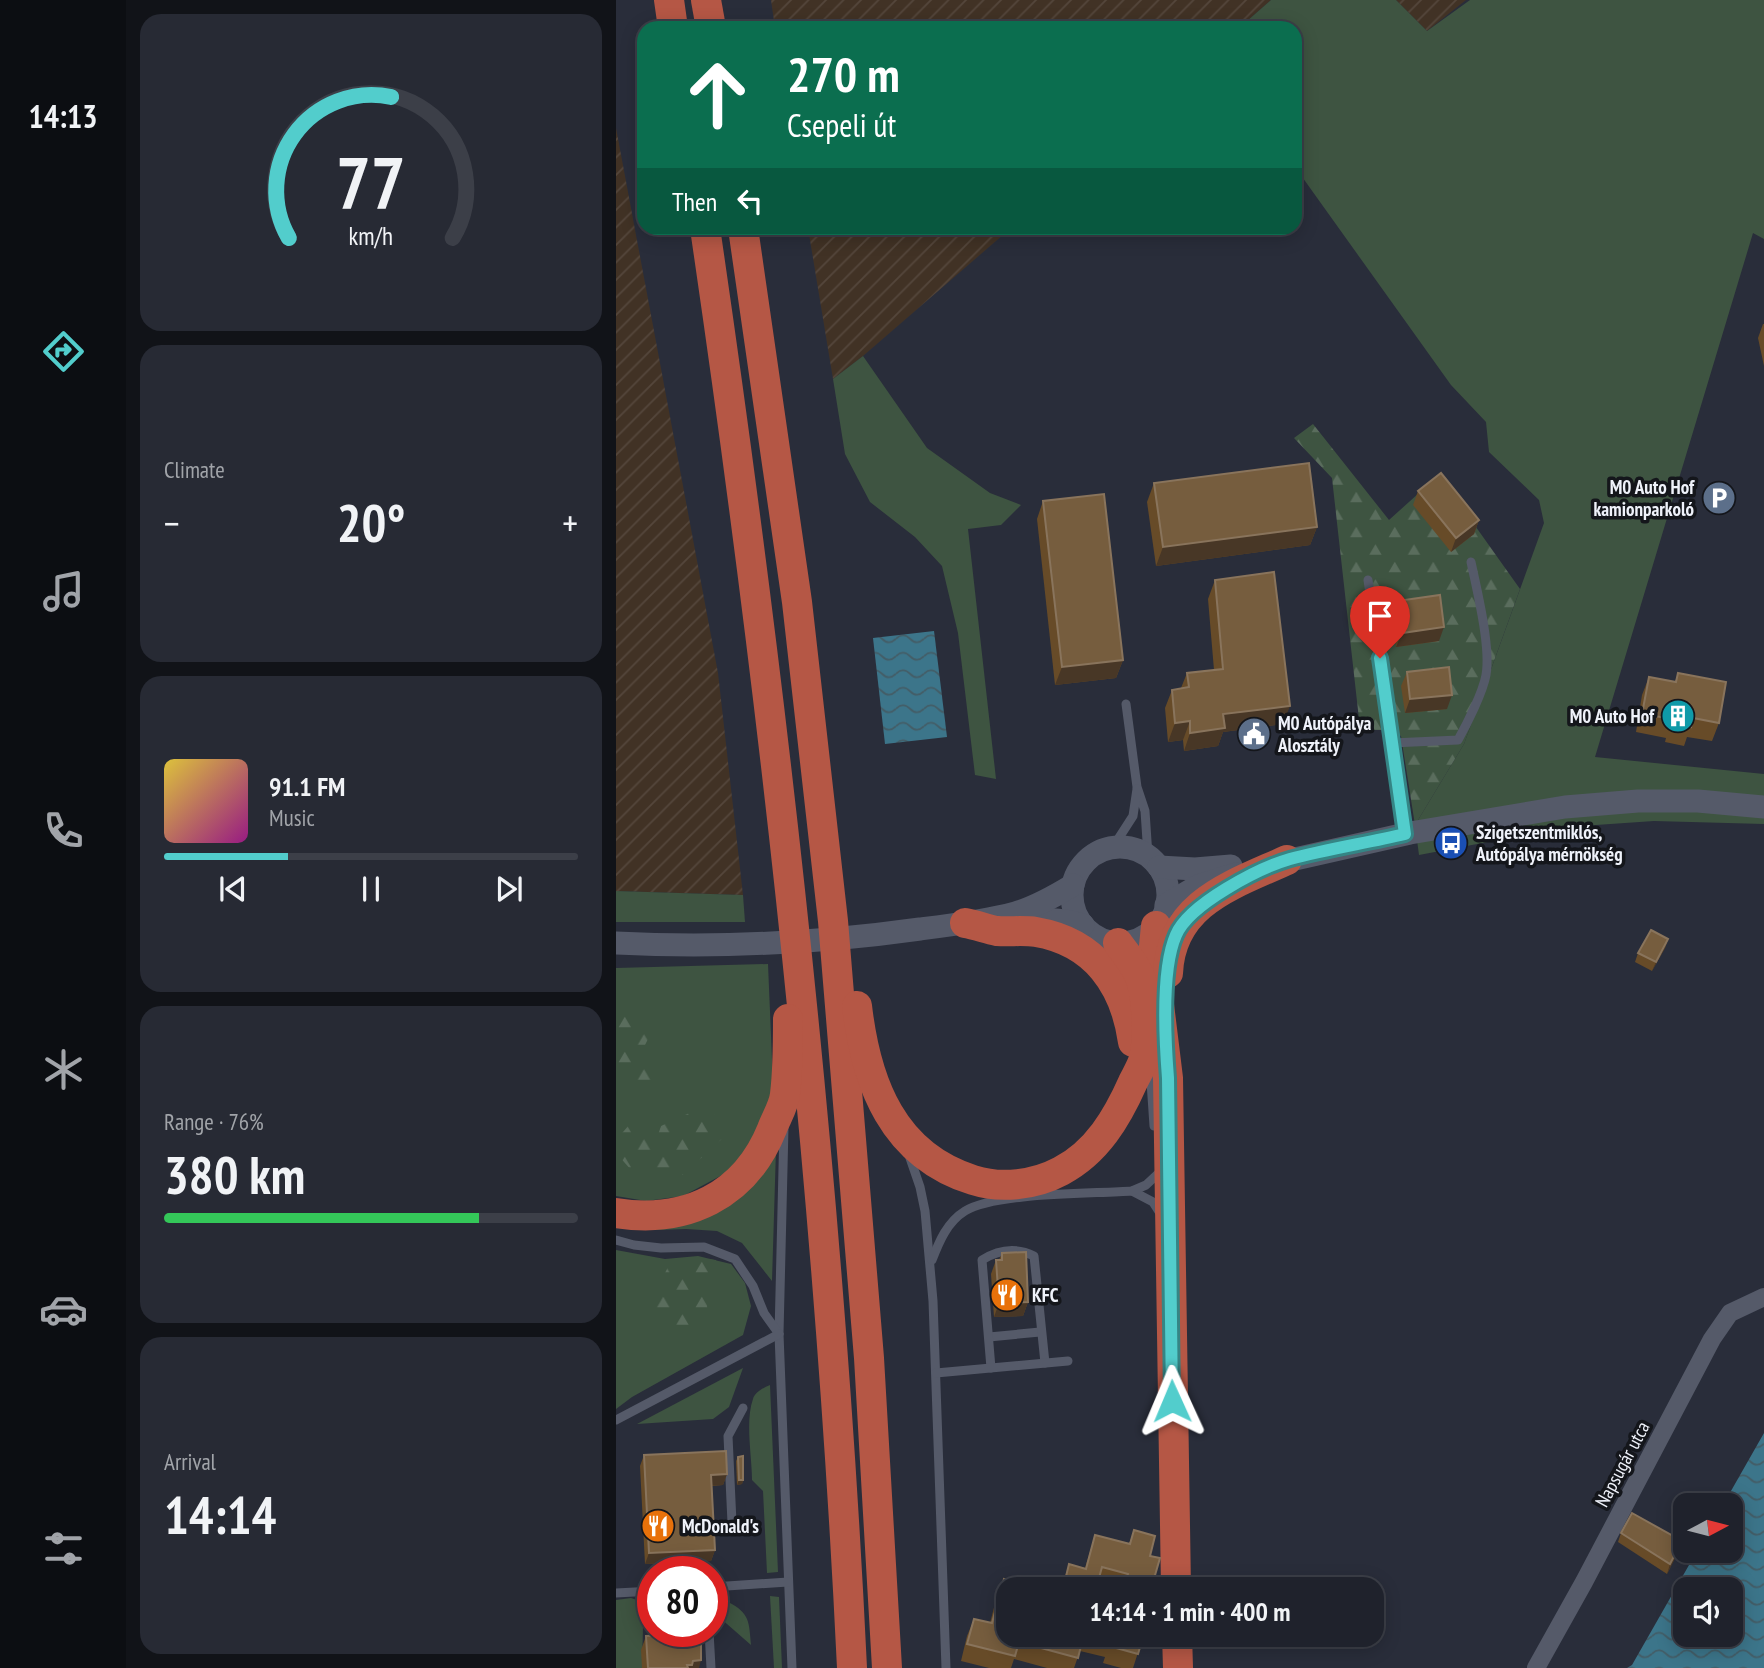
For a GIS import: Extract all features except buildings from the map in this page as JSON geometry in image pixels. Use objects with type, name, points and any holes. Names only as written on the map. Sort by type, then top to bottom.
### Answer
[{"type":"highway","points":[[668,0],[672,21]]},
{"type":"highway","points":[[706,0],[710,21]]},
{"type":"highway","points":[[706,235],[751,554],[790,882],[821,1205],[852,1668]]},
{"type":"highway","points":[[744,235],[797,601],[833,921],[869,1358],[887,1668]]},
{"type":"highway","points":[[833,921],[853,977],[859,1028],[869,1067],[881,1101],[902,1136],[915,1149],[956,1175],[983,1183],[1026,1183],[1061,1172],[1109,1129],[1155,1037],[1176,933],[1190,913],[1204,901],[1287,860]]},
{"type":"highway","points":[[616,1213],[649,1216],[687,1210],[712,1201],[733,1186],[751,1167],[767,1142],[785,1097],[790,882]]},
{"type":"highway","points":[[1155,1037],[1153,957],[1161,916]]},
{"type":"highway","points":[[965,923],[996,931],[1035,932],[1059,938],[1079,948],[1104,967],[1118,990],[1130,1020],[1135,1052],[1130,1089]]},
{"type":"highway","points":[[1118,943],[1136,967],[1168,1078],[1160,1150],[1170,1296],[1176,1577]]},
{"type":"highway","points":[[1177,1647],[1178,1668]]},
{"type":"street","points":[[1287,860],[1195,869],[1154,862],[1138,850],[1113,847],[1099,851],[1078,871],[1072,899],[1075,912],[1092,934],[1118,943],[1145,936],[1161,916],[1199,886],[1287,860],[1405,834],[1565,807],[1638,801],[1698,801],[1764,807]]},
{"type":"street","points":[[1154,862],[1168,892],[1161,916]]},
{"type":"street","points":[[616,943],[730,944],[818,941],[902,932],[1016,913],[1073,885]]},
{"type":"street","points":[[965,923],[1046,919],[1083,925]]},
{"type":"street","name":"Napsugár utca","points":[[1536,1668],[1712,1339],[1730,1313],[1764,1297]]},
{"type":"lane","points":[[1392,743],[1458,740],[1466,725],[1486,675],[1485,642],[1471,562]]},
{"type":"lane","points":[[1368,580],[1405,834]]},
{"type":"lane","points":[[1126,704],[1138,787],[1154,862]]},
{"type":"lane","points":[[1113,847],[1133,816],[1138,787]]},
{"type":"lane","points":[[785,1097],[779,1334],[792,1668]]},
{"type":"lane","points":[[902,1136],[920,1187],[930,1265],[946,1668]]},
{"type":"lane","points":[[930,1265],[942,1235],[962,1212],[1005,1199],[1132,1191],[1157,1176],[1164,1168],[1160,1150]]},
{"type":"lane","points":[[1158,1187],[1160,1150]]},
{"type":"lane","points":[[1132,1191],[1153,1202],[1163,1218]]},
{"type":"lane","points":[[1160,1197],[1170,1296]]},
{"type":"lane","points":[[616,1240],[660,1248],[704,1247],[735,1259],[753,1286],[764,1313],[779,1334]]},
{"type":"lane","points":[[991,1368],[982,1261],[992,1254],[1020,1250],[1034,1256],[1045,1363]]},
{"type":"lane","points":[[989,1337],[1040,1332]]},
{"type":"lane","points":[[616,1420],[779,1334]]},
{"type":"lane","points":[[936,1373],[1068,1361]]},
{"type":"lane","points":[[743,1408],[728,1436],[729,1461],[733,1523],[748,1527]]},
{"type":"lane","points":[[728,1586],[788,1582]]},
{"type":"lane","points":[[616,1593],[637,1592]]},
{"type":"lane","points":[[710,1647],[711,1668]]},
{"type":"shaded area","points":[[771,0],[1271,0],[1247,21],[774,21]]},
{"type":"shaded area","points":[[1396,0],[1466,0],[1427,31]]},
{"type":"shaded area","points":[[616,128],[718,673],[743,895],[616,891]]},
{"type":"shaded area","points":[[809,235],[1003,235],[863,356],[833,379]]},
{"type":"green space","points":[[1271,0],[1396,0],[1427,31],[1470,0],[1764,0],[1764,239],[1753,233],[1595,757],[1764,774],[1764,824],[1654,821],[1567,827],[1419,855],[1415,825],[1464,744],[1544,523],[1539,500],[1489,452],[1486,422],[1451,385],[1302,177],[1302,21],[1247,21]]},
{"type":"green space","points":[[863,356],[927,448],[990,493],[1021,505],[1001,525],[968,529],[996,779],[975,775],[958,633],[942,566],[915,537],[870,502],[845,454],[833,379]]},
{"type":"green space","points":[[1313,424],[1389,520],[1439,475],[1520,589],[1464,744],[1415,825],[1401,736],[1389,730],[1360,728],[1332,478],[1294,438]]},
{"type":"green space","points":[[616,891],[743,895],[745,922],[616,922]]},
{"type":"green space","points":[[768,964],[774,1107],[751,1152],[724,1174],[683,1196],[646,1201],[616,1196],[616,968]]},
{"type":"green space","points":[[643,1010],[653,1029],[639,1057],[661,1088],[646,1099],[622,1080],[616,1079],[616,1011]]},
{"type":"green space","points":[[709,1104],[725,1136],[683,1175],[633,1172],[616,1153],[616,1140],[637,1116],[655,1144],[661,1126]]},
{"type":"green space","points":[[776,1149],[772,1281],[742,1243],[717,1231],[657,1230],[629,1222],[656,1223]]},
{"type":"green space","points":[[616,1250],[665,1259],[698,1256],[731,1264],[745,1283],[751,1306],[743,1335],[632,1397],[616,1409]]},
{"type":"green space","points":[[699,1258],[716,1260],[718,1269],[705,1284],[708,1316],[702,1326],[655,1324],[650,1303],[670,1263]]},
{"type":"green space","points":[[743,1368],[729,1407],[713,1419],[637,1424]]},
{"type":"green space","points":[[770,1385],[778,1572],[767,1573],[763,1491],[752,1480],[749,1428],[754,1397]]},
{"type":"green space","points":[[770,1596],[779,1597],[782,1668],[774,1668]]},
{"type":"green space","points":[[616,1600],[637,1600],[637,1647],[643,1647],[642,1668],[616,1668]]},
{"type":"green space","points":[[728,1602],[741,1610],[747,1619],[751,1645],[728,1625]]},
{"type":"water","points":[[934,631],[947,737],[885,744],[873,638]]},
{"type":"water","points":[[1764,1433],[1764,1668],[1627,1668],[1632,1665],[1673,1593],[1673,1647],[1743,1647],[1743,1577],[1682,1577],[1690,1563],[1743,1563],[1743,1493],[1730,1493]]},
{"type":"place","name":"M0 Auto Hof kamionparkoló","points":[[1719,498]]},
{"type":"place","name":"M0 Auto Hof","points":[[1678,716]]},
{"type":"place","name":"M0 Autópálya Alosztály","points":[[1254,734]]},
{"type":"place","name":"Szigetszentmiklós, Autópálya mérnökség","points":[[1451,843]]},
{"type":"place","name":"KFC","points":[[1007,1295]]},
{"type":"place","name":"McDonald's","points":[[658,1526]]},
{"type":"route","points":[[1172,1401],[1168,1078],[1164,1040],[1169,958],[1176,933],[1190,913],[1204,901],[1287,860],[1405,834],[1380,658]]}]
